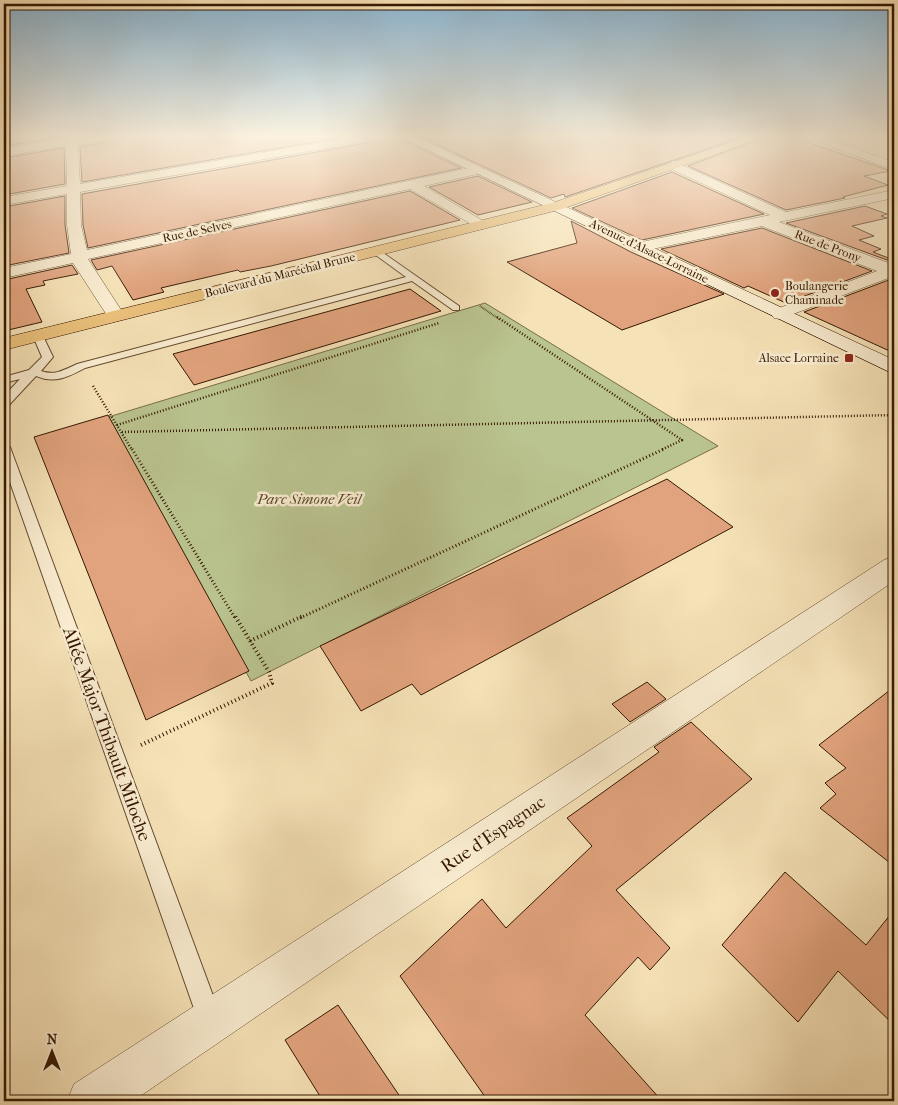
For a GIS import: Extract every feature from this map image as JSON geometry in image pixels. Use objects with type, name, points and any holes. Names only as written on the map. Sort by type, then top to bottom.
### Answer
[{"type":"main road","name":"Boulevard du Maréchal Brune","points":[[4,344],[557,206],[612,187]]},
{"type":"street","points":[[4,201],[87,187]]},
{"type":"street","name":"Rue de Selves","points":[[4,273],[399,187]]},
{"type":"street","points":[[416,187],[483,225]]},
{"type":"street","name":"Avenue d'Alsace-Lorraine","points":[[514,187],[894,368]]},
{"type":"street","points":[[720,187],[786,217]]},
{"type":"street","points":[[73,189],[74,225],[81,263],[116,316]]},
{"type":"street","points":[[638,247],[894,194]]},
{"type":"street","name":"Rue de Prony","points":[[764,222],[893,270]]},
{"type":"street","points":[[780,314],[893,270]]},
{"type":"street","name":"Rue d'Espagnac","points":[[91,1101],[894,567]]},
{"type":"lane","points":[[376,251],[456,308]]},
{"type":"lane","points":[[4,380],[35,372],[48,377],[60,376],[81,366],[413,278]]},
{"type":"lane","points":[[38,336],[56,360],[81,366]]},
{"type":"lane","points":[[4,403],[35,372],[56,360]]},
{"type":"lane","name":"Allée Major Thibault Miloche","points":[[4,447],[210,1022]]},
{"type":"path","points":[[250,641],[682,440],[476,304]]},
{"type":"path","points":[[474,312],[484,309]]},
{"type":"path","points":[[117,425],[446,321]]},
{"type":"path","points":[[81,366],[270,672],[272,683],[115,757]]},
{"type":"path","points":[[122,432],[894,415]]},
{"type":"green space","name":"Parc Simone Veil","points":[[485,303],[718,446],[251,681],[105,418]]},
{"type":"building","points":[[4,187],[51,187],[4,195]]},
{"type":"building","points":[[124,187],[374,187],[88,248],[83,225],[82,194]]},
{"type":"building","points":[[429,187],[500,187],[532,202],[478,215]]},
{"type":"building","points":[[526,187],[596,187],[565,197],[564,194],[551,198]]},
{"type":"building","points":[[632,187],[704,187],[764,214],[642,240],[572,208]]},
{"type":"building","points":[[734,187],[882,187],[843,197],[845,198],[786,210]]},
{"type":"building","points":[[410,191],[460,220],[271,266],[240,272],[238,270],[161,288],[164,292],[133,300],[112,266],[97,270],[91,260]]},
{"type":"building","points":[[65,196],[65,225],[69,253],[4,266],[4,207]]},
{"type":"building","points":[[865,206],[887,214],[881,216],[887,218],[852,226],[874,236],[859,240],[881,249],[873,252],[891,259],[887,260],[786,223]]},
{"type":"building","points":[[571,221],[631,252],[724,294],[622,330],[507,262],[577,243]]},
{"type":"building","points":[[762,228],[872,271],[786,303],[748,286],[744,288],[661,249]]},
{"type":"building","points":[[72,265],[78,274],[43,281],[45,285],[26,289],[42,322],[4,331],[4,280]]},
{"type":"building","points":[[894,278],[894,353],[804,312]]},
{"type":"building","points":[[410,289],[441,311],[194,385],[173,354]]},
{"type":"building","points":[[108,415],[249,671],[146,720],[34,437]]},
{"type":"building","points":[[667,479],[733,527],[421,695],[412,684],[361,711],[320,646]]},
{"type":"building","points":[[647,682],[666,699],[630,722],[612,704]]},
{"type":"building","points":[[894,687],[894,866],[820,808],[836,794],[825,783],[846,768],[819,745]]},
{"type":"building","points":[[691,722],[752,779],[616,890],[670,948],[650,970],[638,957],[585,1015],[662,1101],[488,1101],[400,976],[482,899],[506,928],[592,846],[567,818],[659,752],[654,747]]},
{"type":"building","points":[[785,872],[866,945],[894,910],[894,1025],[838,971],[798,1022],[722,945]]},
{"type":"building","points":[[338,1005],[403,1101],[323,1101],[285,1040]]},
{"type":"place","name":"Boulangerie Chaminade","points":[[775,293]]},
{"type":"place","name":"Alsace Lorraine","points":[[849,358]]}]
